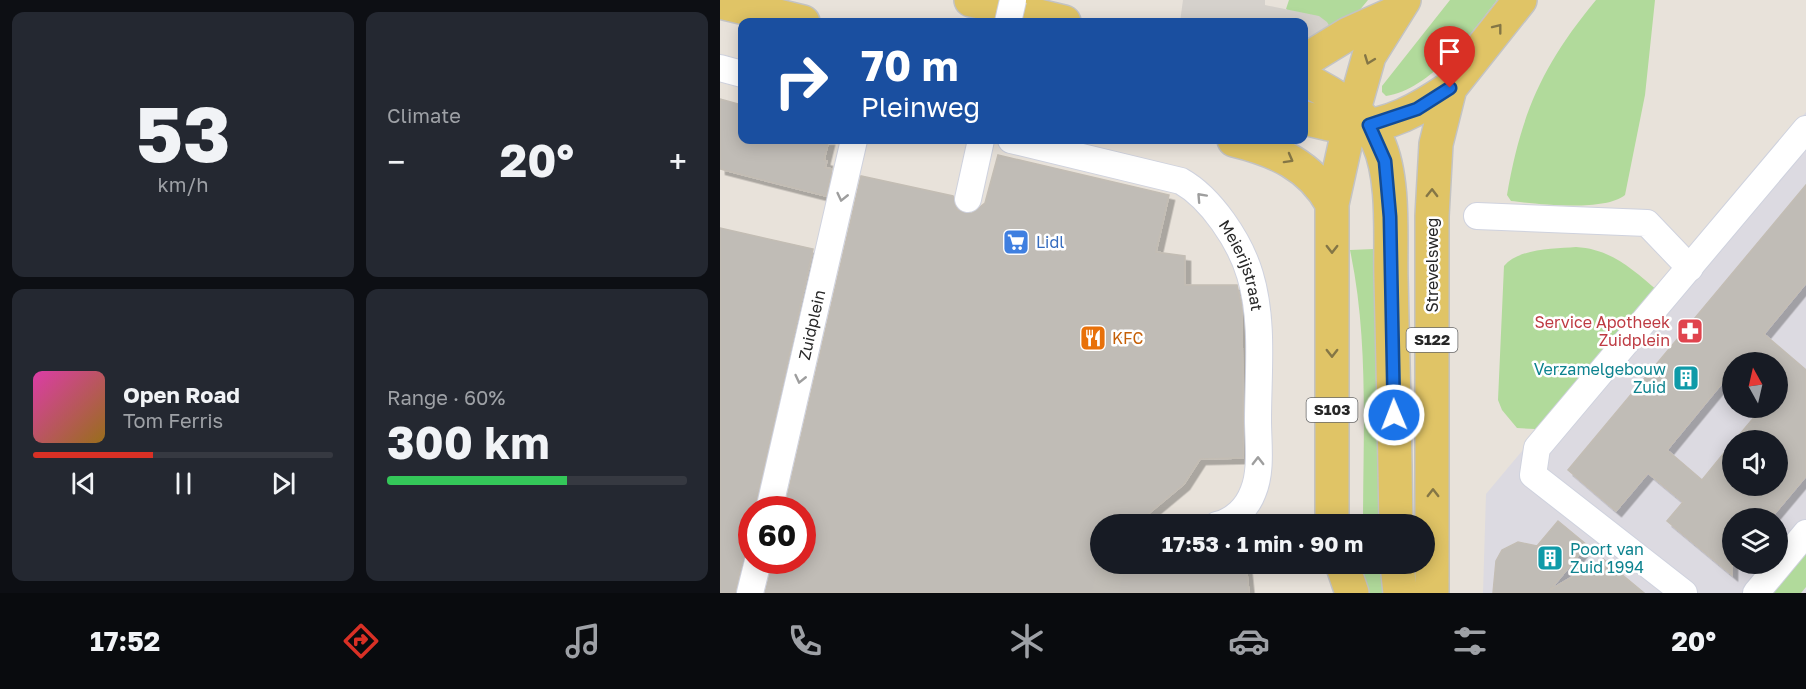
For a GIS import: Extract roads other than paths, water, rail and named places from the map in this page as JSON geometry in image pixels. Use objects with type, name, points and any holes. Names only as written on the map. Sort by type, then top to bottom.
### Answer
[{"type":"main road","points":[[971,0],[1048,18]]},
{"type":"main road","name":"Strevelsweg","points":[[1432,593],[1432,182],[1441,117],[1450,88],[1520,0]]},
{"type":"main road","points":[[720,2],[786,18]]},
{"type":"main road","points":[[1308,59],[1399,7]]},
{"type":"main road","points":[[1332,204],[1359,120],[1369,56],[1399,7]]},
{"type":"main road","points":[[1308,82],[1324,89],[1359,120],[1385,161],[1390,217],[1396,514]]},
{"type":"main road","name":"S122","points":[[1308,118],[1359,120],[1417,109],[1450,88]]},
{"type":"main road","points":[[1250,144],[1262,147],[1301,166],[1317,180],[1332,204]]},
{"type":"main road","name":"S103","points":[[1332,204],[1332,514]]},
{"type":"main road","points":[[1329,593],[1330,574]]},
{"type":"main road","points":[[1345,574],[1352,593]]},
{"type":"main road","points":[[1398,574],[1400,593]]},
{"type":"street","points":[[720,68],[738,73]]},
{"type":"street","points":[[1684,593],[1533,475],[1537,448],[1806,129]]},
{"type":"street","name":"Zuidplein","points":[[772,496],[853,144]]},
{"type":"street","points":[[968,199],[980,144]]},
{"type":"street","name":"Meierijstraat","points":[[1027,144],[1180,181],[1203,198],[1246,263],[1252,283],[1258,338],[1258,474],[1249,501],[1234,514]]},
{"type":"street","points":[[1477,216],[1647,223],[1690,268]]},
{"type":"street","points":[[1756,593],[1806,533]]},
{"type":"street","points":[[750,593],[755,574]]},
{"type":"tunnel","points":[[1105,593],[1110,574]]},
{"type":"place","name":"Lidl","points":[[1016,242]]},
{"type":"place","name":"Service Apotheek Zuidplein","points":[[1690,331]]},
{"type":"place","name":"KFC","points":[[1093,338]]},
{"type":"place","name":"Verzamelgebouw Zuid","points":[[1686,378]]},
{"type":"place","name":"Poort van Zuid 1994","points":[[1550,558]]}]
